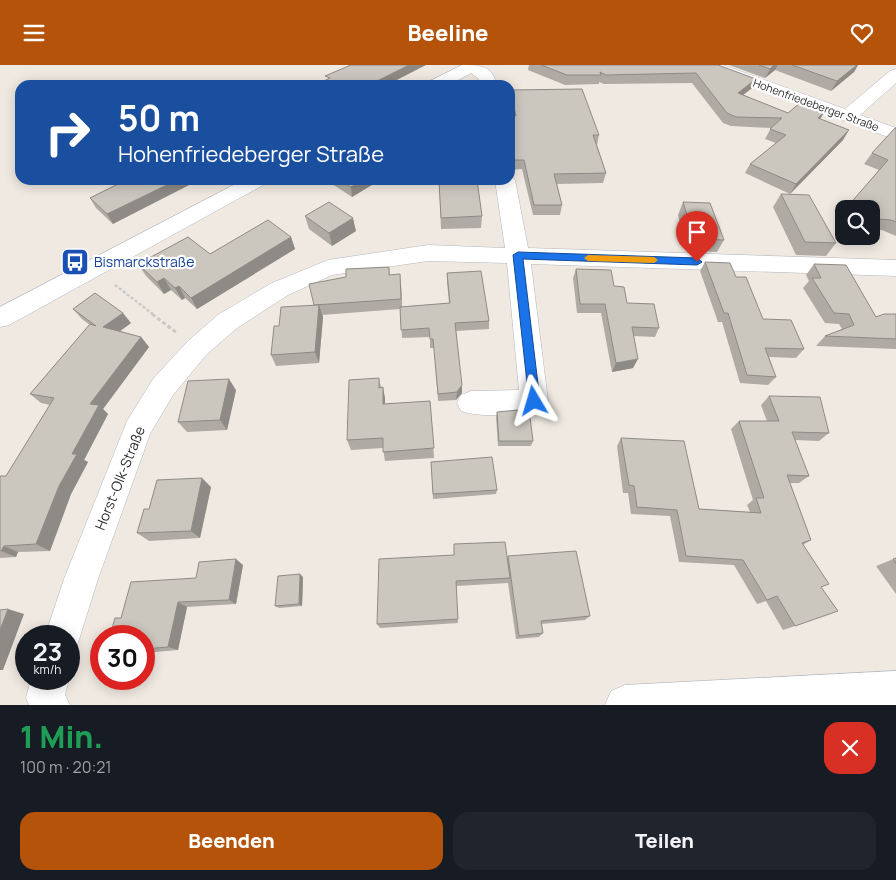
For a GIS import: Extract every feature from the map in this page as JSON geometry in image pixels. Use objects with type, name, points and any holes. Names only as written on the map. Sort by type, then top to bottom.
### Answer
[{"type":"street","points":[[445,80],[473,65],[487,77],[487,80]]},
{"type":"street","name":"Hohenfriedeberger Straße","points":[[708,65],[896,134]]},
{"type":"street","points":[[848,116],[896,74]]},
{"type":"street","points":[[0,318],[249,185]]},
{"type":"street","points":[[471,403],[534,401],[518,255],[506,185]]},
{"type":"street","name":"Horst-Olk-Straße","points":[[66,625],[81,579],[137,430],[163,387],[197,348],[228,321],[280,289],[328,268],[428,253],[518,255]]},
{"type":"street","points":[[518,255],[896,268]]},
{"type":"street","points":[[47,690],[45,698],[50,705]]},
{"type":"street","points":[[625,705],[873,695]]},
{"type":"path","points":[[93,267],[197,348]]},
{"type":"building","points":[[351,65],[409,65],[379,80],[326,80],[330,78],[325,76]]},
{"type":"building","points":[[541,65],[718,65],[756,79],[738,93],[788,113],[801,102],[825,111],[818,118],[849,130],[796,184],[750,164],[786,135],[770,129],[782,118],[736,117],[727,113],[696,73],[606,75],[600,72],[601,75],[567,75]]},
{"type":"building","points":[[759,65],[774,65],[770,69]]},
{"type":"building","points":[[792,65],[857,65],[837,81]]},
{"type":"building","points":[[582,89],[599,135],[593,135],[606,173],[554,174],[562,205],[534,205],[524,160],[515,160],[515,90]]},
{"type":"building","points":[[896,128],[896,222],[880,219],[880,200],[853,200],[888,160],[872,153]]},
{"type":"building","points":[[116,185],[167,185],[107,214],[90,198]]},
{"type":"building","points":[[439,185],[478,185],[482,216],[441,218]]},
{"type":"building","points":[[781,194],[809,195],[835,243],[805,242]]},
{"type":"building","points":[[329,202],[353,218],[329,233],[305,216]]},
{"type":"building","points":[[683,202],[710,203],[724,240],[699,239],[696,231],[692,231]]},
{"type":"building","points":[[268,220],[291,237],[191,298],[179,286],[175,288],[164,278],[157,282],[138,264],[188,237],[210,254]]},
{"type":"building","points":[[705,262],[730,263],[736,277],[746,277],[763,319],[791,320],[804,349],[765,348],[776,377],[747,375],[728,313],[724,313]]},
{"type":"building","points":[[814,264],[846,265],[876,317],[884,314],[896,314],[896,339],[825,336],[854,325],[849,314],[834,313],[812,278],[821,278]]},
{"type":"building","points":[[389,267],[389,275],[400,274],[401,299],[314,305],[309,284],[346,277],[346,269]]},
{"type":"building","points":[[576,269],[611,270],[614,286],[624,287],[627,303],[654,304],[659,328],[632,327],[638,359],[616,363],[605,304],[580,304]]},
{"type":"building","points":[[481,271],[489,321],[455,323],[462,385],[457,392],[438,394],[433,339],[430,339],[429,328],[401,330],[400,307],[450,303],[447,273]]},
{"type":"building","points":[[95,293],[123,313],[103,327],[141,337],[90,404],[99,405],[72,454],[77,454],[59,486],[36,544],[4,546],[0,551],[0,476],[6,476],[54,398],[30,394],[90,324],[96,326],[73,309]]},
{"type":"building","points":[[319,305],[315,352],[271,355],[274,326],[279,326],[281,307]]},
{"type":"building","points":[[379,378],[379,388],[383,387],[383,404],[430,401],[434,448],[383,452],[383,438],[347,440],[349,380]]},
{"type":"building","points":[[229,379],[220,420],[178,422],[188,381]]},
{"type":"building","points":[[769,396],[820,397],[829,433],[792,432],[809,476],[787,475],[811,540],[802,543],[829,584],[821,587],[838,611],[795,626],[777,596],[767,600],[743,560],[686,556],[677,510],[637,507],[634,486],[629,485],[621,438],[684,441],[699,509],[761,513],[756,498],[764,498],[739,421],[779,421]]},
{"type":"building","points":[[529,409],[533,441],[499,441],[497,412]]},
{"type":"building","points":[[492,457],[497,490],[433,494],[431,462]]},
{"type":"building","points":[[202,478],[191,531],[137,533],[144,509],[149,509],[157,480]]},
{"type":"building","points":[[505,542],[510,578],[456,581],[458,619],[377,624],[379,559],[454,555],[454,544]]},
{"type":"building","points":[[576,551],[590,616],[541,621],[543,633],[519,636],[508,556]]},
{"type":"building","points":[[236,559],[229,600],[178,602],[168,647],[155,648],[155,625],[113,625],[115,618],[121,618],[131,582],[196,578],[199,562]]},
{"type":"building","points":[[300,574],[299,604],[275,606],[278,576]]},
{"type":"building","points":[[8,609],[0,630],[0,610]]},
{"type":"slow traffic","points":[[588,258],[654,260]]},
{"type":"place","name":"Bismarckstraße","points":[[75,262]]},
{"type":"route","points":[[534,401],[518,255],[697,262]]}]
